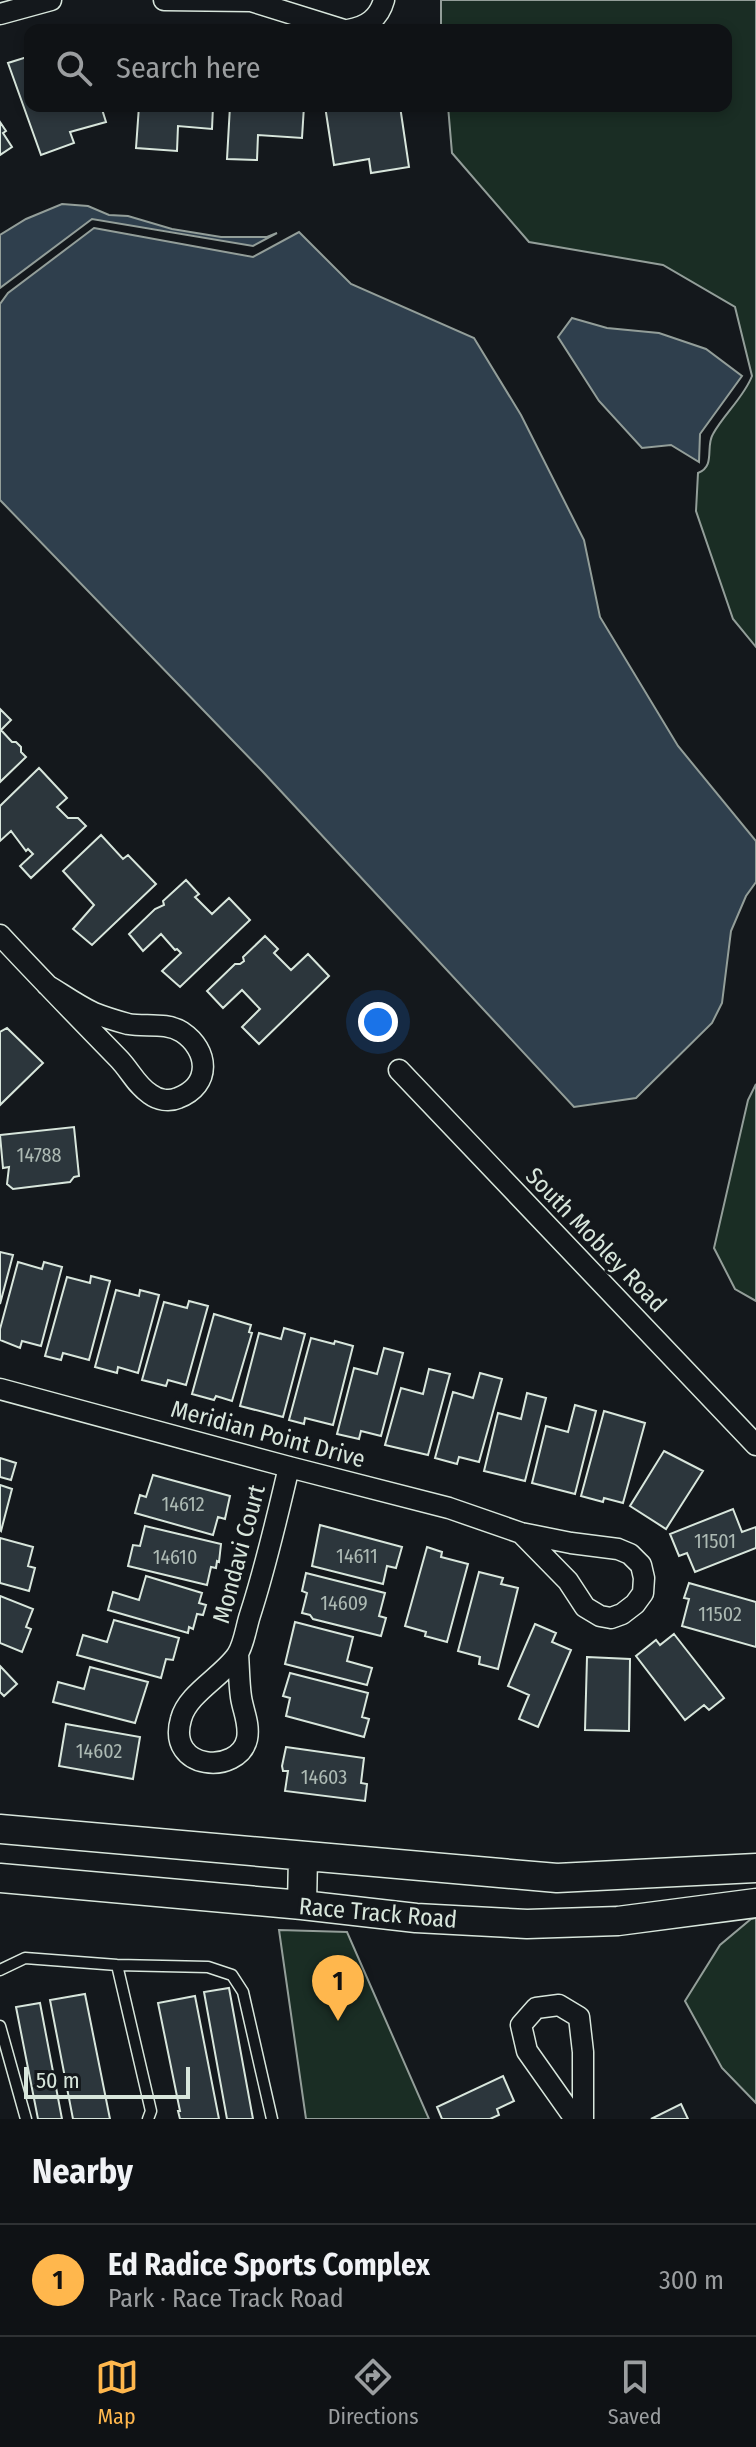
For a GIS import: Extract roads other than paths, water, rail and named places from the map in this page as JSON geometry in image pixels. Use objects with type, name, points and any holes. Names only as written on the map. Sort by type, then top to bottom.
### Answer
[{"type":"main road","name":"Race Track Road","points":[[0,1829],[557,1878],[756,1868]]},
{"type":"main road","points":[[0,1847],[25,1845],[64,1835]]},
{"type":"main road","points":[[302,1905],[303,1856]]},
{"type":"main road","name":"Race Track Road","points":[[0,1878],[416,1918],[527,1924],[618,1921],[756,1903]]},
{"type":"street","points":[[0,14],[51,0]]},
{"type":"street","points":[[164,0],[252,0],[327,24]]},
{"type":"street","points":[[367,24],[380,12],[384,0]]},
{"type":"street","points":[[0,935],[47,985],[129,1069],[139,1087],[153,1097],[168,1100],[181,1097],[196,1085],[203,1073],[202,1055],[193,1041],[180,1030],[129,1024],[93,1012],[47,985]]},
{"type":"street","name":"South Mobley Road","points":[[399,1070],[756,1445]]},
{"type":"street","name":"Meridian Point Drive","points":[[0,1389],[449,1508],[521,1533],[618,1549],[630,1554],[641,1565],[643,1593],[622,1614],[611,1618],[600,1616],[585,1607],[568,1581],[521,1533]]},
{"type":"street","name":"Mondavi Court","points":[[238,1654],[181,1717],[179,1739],[183,1748],[203,1762],[226,1761],[247,1741],[238,1654],[261,1580],[289,1467]]},
{"type":"street","points":[[575,2119],[527,2051],[521,2025],[536,2008],[559,2005],[579,2017],[583,2052],[583,2119]]},
{"type":"lane","points":[[0,1970],[25,1958],[117,1965],[208,1967],[232,1975],[243,1992],[272,2119]]},
{"type":"lane","points":[[117,1965],[151,2111],[148,2119]]},
{"type":"lane","points":[[0,2026],[4,2059],[26,2119]]},
{"type":"water","points":[[62,204],[88,206],[109,215],[128,216],[172,229],[221,237],[267,237],[277,233],[253,246],[92,219],[0,288],[0,235],[26,219]]},
{"type":"water","points":[[94,228],[253,257],[299,232],[351,284],[474,338],[521,415],[584,540],[600,617],[678,746],[756,841],[756,882],[746,896],[731,931],[722,1003],[712,1023],[636,1098],[574,1107],[264,773],[0,500],[0,304],[8,293]]},
{"type":"water","points":[[572,318],[607,328],[659,333],[706,349],[742,376],[700,434],[699,462],[671,445],[642,448],[599,401],[558,337]]},
{"type":"place","name":"Ed Radice Sports Complex","points":[[338,2021]]}]
